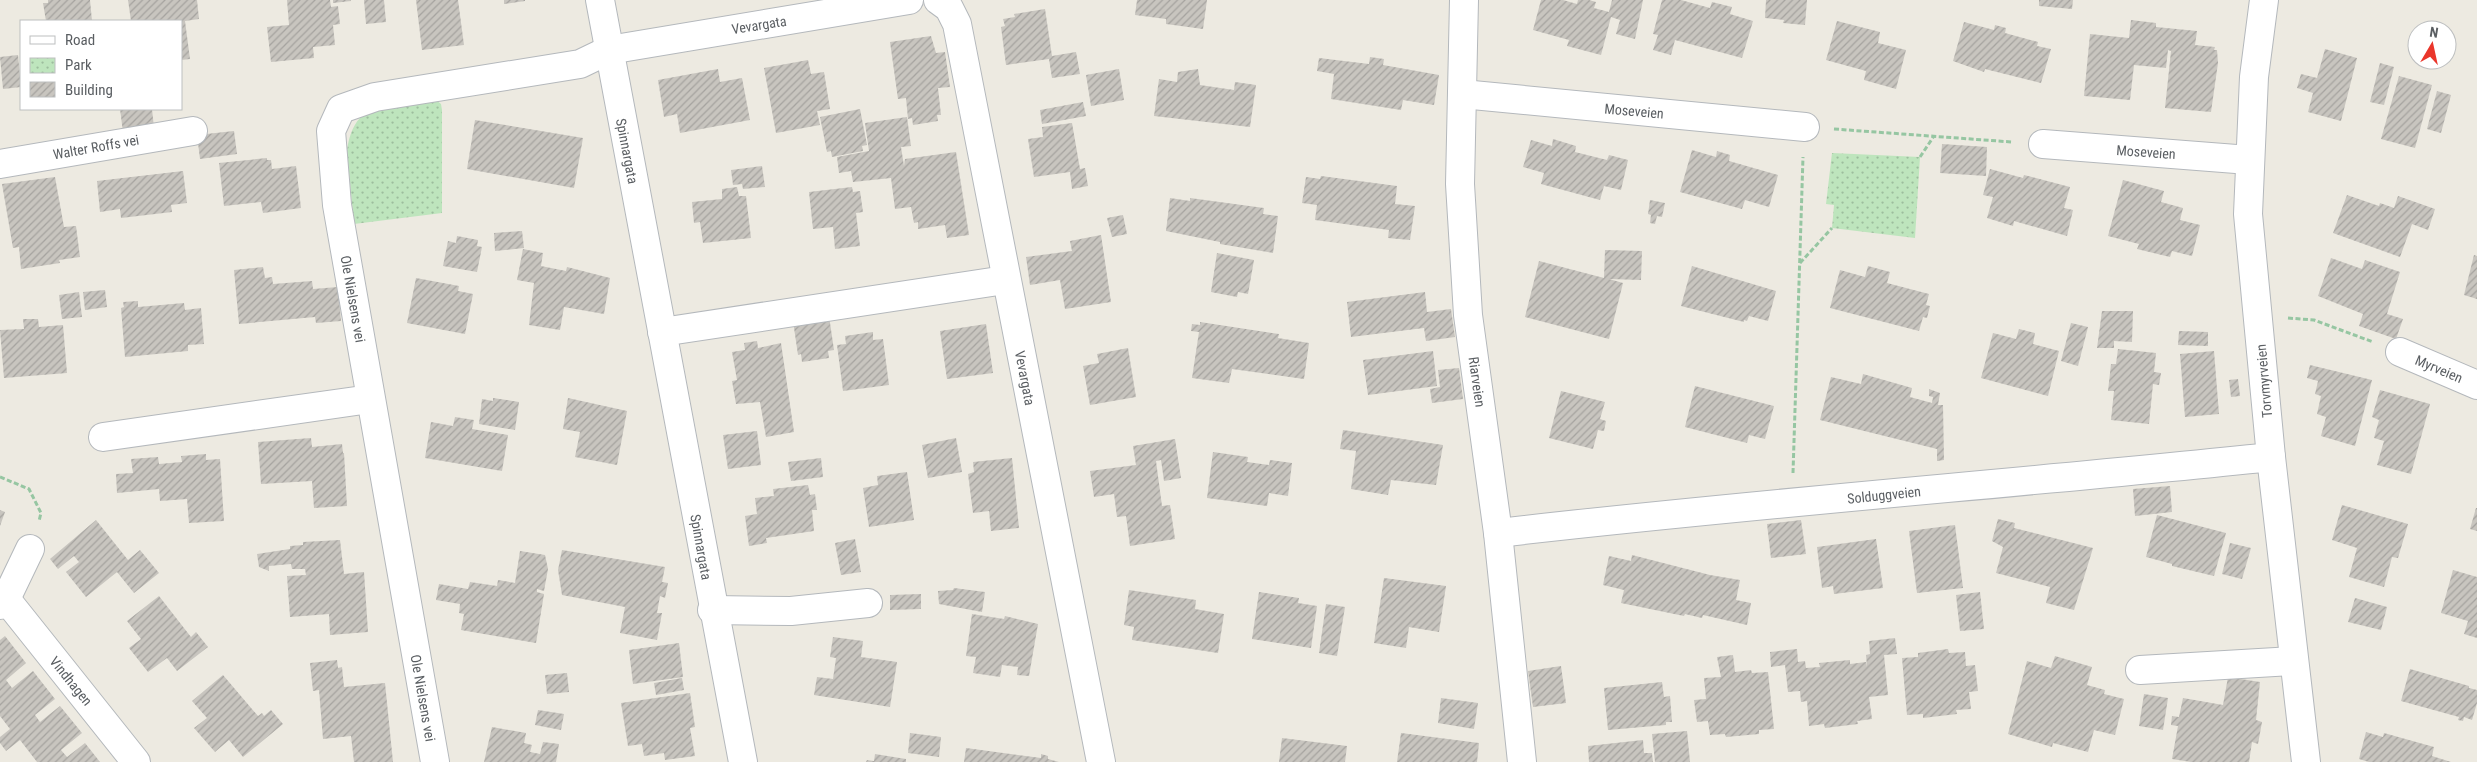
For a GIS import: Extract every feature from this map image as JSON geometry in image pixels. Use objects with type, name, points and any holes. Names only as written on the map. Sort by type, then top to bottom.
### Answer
[{"type":"street","name":"Spinnargata","points":[[600,0],[712,610],[743,762]]},
{"type":"street","name":"Vevargata","points":[[609,50],[909,0]]},
{"type":"street","name":"Vevargata","points":[[938,0],[949,8],[957,24],[1101,762]]},
{"type":"street","name":"Riarveien","points":[[1464,0],[1460,184],[1468,315],[1498,532],[1522,762]]},
{"type":"street","name":"Torvmyrveien","points":[[2264,0],[2254,77],[2248,214],[2271,457],[2306,762]]},
{"type":"street","name":"Ole Nielsens vei","points":[[435,762],[337,205],[331,131],[341,110],[375,97],[580,64],[609,50]]},
{"type":"street","name":"Moseveien","points":[[1462,94],[1806,127]]},
{"type":"street","name":"Walter Roffs vei","points":[[0,164],[193,130]]},
{"type":"street","name":"Moseveien","points":[[2043,144],[2249,160]]},
{"type":"street","points":[[662,332],[846,306],[1006,280]]},
{"type":"street","name":"Myrveien","points":[[2400,352],[2477,385]]},
{"type":"street","points":[[103,437],[370,399]]},
{"type":"street","name":"Solduggveien","points":[[1498,532],[1639,516],[1793,504],[2271,457]]},
{"type":"street","name":"Vindhagen","points":[[30,549],[3,602],[136,762]]},
{"type":"street","points":[[712,610],[791,611],[868,603]]},
{"type":"street","points":[[2140,670],[2293,661]]},
{"type":"path","points":[[1793,504],[1799,264],[1806,127],[2043,144]]},
{"type":"path","points":[[1920,157],[1935,136]]},
{"type":"path","points":[[1799,264],[1832,228]]},
{"type":"path","points":[[2258,315],[2314,320],[2400,352]]},
{"type":"path","points":[[0,477],[29,489],[41,513],[30,549]]},
{"type":"green space","points":[[435,99],[441,104],[442,110],[442,213],[354,224],[347,151],[351,134],[357,121],[366,114],[375,111]]},
{"type":"green space","points":[[1832,153],[1920,157],[1915,238],[1832,228],[1834,205],[1826,204]]},
{"type":"building","points":[[48,0],[90,0],[92,20],[46,20],[43,3],[48,3]]},
{"type":"building","points":[[128,0],[197,0],[199,19],[185,21],[190,59],[182,60],[182,20],[131,20]]},
{"type":"building","points":[[287,0],[330,0],[331,7],[338,6],[340,24],[333,25],[335,45],[313,47],[314,58],[271,62],[267,27],[289,25]]},
{"type":"building","points":[[333,0],[351,0],[351,1],[333,3]]},
{"type":"building","points":[[364,0],[384,0],[386,22],[366,24]]},
{"type":"building","points":[[416,0],[458,0],[464,45],[422,50]]},
{"type":"building","points":[[504,0],[525,0],[525,1],[504,4]]},
{"type":"building","points":[[1137,0],[1207,0],[1203,29],[1166,24],[1166,19],[1135,15]]},
{"type":"building","points":[[1541,0],[1563,0],[1577,4],[1578,0],[1589,0],[1596,2],[1594,8],[1609,12],[1612,0],[1643,0],[1635,39],[1616,34],[1620,20],[1611,17],[1601,55],[1567,46],[1569,40],[1533,30]]},
{"type":"building","points":[[1662,0],[1681,0],[1710,8],[1712,2],[1732,7],[1730,14],[1753,21],[1742,58],[1675,40],[1671,55],[1653,50],[1658,35],[1653,34]]},
{"type":"building","points":[[1766,0],[1807,0],[1805,25],[1783,23],[1784,20],[1765,18]]},
{"type":"building","points":[[2039,0],[2073,0],[2072,9],[2039,6]]},
{"type":"building","points":[[1045,9],[1052,56],[1076,52],[1080,74],[1052,78],[1049,59],[1006,65],[1001,27],[1005,26],[1003,19],[1015,17],[1014,14]]},
{"type":"building","points":[[2131,20],[2156,23],[2156,27],[2197,31],[2195,45],[2215,47],[2214,50],[2217,50],[2218,63],[2211,112],[2165,108],[2171,51],[2168,50],[2166,68],[2134,65],[2130,100],[2084,96],[2090,34],[2129,38]]},
{"type":"building","points":[[1837,21],[1880,32],[1878,43],[1906,50],[1896,89],[1864,80],[1866,71],[1826,60]]},
{"type":"building","points":[[1964,22],[1994,30],[1995,25],[2006,28],[2005,33],[2038,42],[2037,46],[2051,49],[2041,83],[1985,69],[1984,72],[1953,61]]},
{"type":"building","points":[[931,36],[936,53],[945,52],[950,87],[938,88],[941,115],[937,115],[938,121],[913,125],[912,118],[908,119],[906,98],[898,99],[890,42]]},
{"type":"building","points":[[2325,49],[2357,58],[2341,121],[2308,112],[2313,93],[2297,88],[2301,74],[2317,78]]},
{"type":"building","points":[[18,55],[20,87],[3,89],[0,57]]},
{"type":"building","points":[[1370,57],[1384,59],[1383,65],[1439,75],[1434,105],[1403,100],[1401,110],[1331,99],[1334,74],[1317,71],[1319,58],[1369,64]]},
{"type":"building","points":[[808,60],[811,74],[824,72],[830,109],[817,111],[820,125],[776,133],[764,68]]},
{"type":"building","points":[[2380,63],[2394,67],[2384,105],[2370,102]]},
{"type":"building","points":[[718,69],[720,82],[742,78],[750,120],[680,133],[677,114],[664,117],[658,80]]},
{"type":"building","points":[[1119,69],[1124,100],[1091,106],[1086,75]]},
{"type":"building","points":[[1198,69],[1200,85],[1234,90],[1235,82],[1256,85],[1250,127],[1154,116],[1159,79],[1177,82],[1178,72]]},
{"type":"building","points":[[2399,76],[2432,85],[2415,148],[2381,139]]},
{"type":"building","points":[[2437,91],[2451,95],[2441,133],[2427,129]]},
{"type":"building","points":[[1083,102],[1086,116],[1042,124],[1040,110]]},
{"type":"building","points":[[860,109],[867,145],[862,146],[863,151],[832,157],[831,151],[827,152],[820,117]]},
{"type":"building","points":[[120,110],[152,110],[154,128],[123,132]]},
{"type":"building","points":[[907,117],[911,146],[901,147],[904,166],[905,159],[956,152],[969,235],[947,238],[945,225],[918,229],[918,222],[914,223],[911,207],[895,209],[891,178],[853,182],[851,171],[839,173],[837,157],[869,151],[865,123]]},
{"type":"building","points":[[475,120],[583,138],[574,188],[467,169]]},
{"type":"building","points":[[1072,123],[1080,169],[1085,168],[1088,186],[1072,189],[1070,172],[1034,177],[1028,139],[1043,137],[1042,127]]},
{"type":"building","points":[[234,131],[237,154],[200,159],[197,135]]},
{"type":"building","points":[[1553,139],[1576,146],[1575,152],[1607,160],[1609,155],[1628,160],[1621,190],[1604,186],[1600,200],[1541,184],[1544,173],[1523,167],[1531,140],[1552,146]]},
{"type":"building","points":[[1942,144],[1987,147],[1986,176],[1940,173]]},
{"type":"building","points":[[1692,150],[1716,157],[1717,151],[1730,155],[1729,161],[1778,175],[1769,207],[1745,200],[1742,209],[1680,192]]},
{"type":"building","points":[[267,158],[267,160],[271,160],[272,169],[296,166],[301,208],[263,213],[261,202],[224,206],[219,163]]},
{"type":"building","points":[[762,166],[765,187],[743,189],[742,184],[733,185],[731,170]]},
{"type":"building","points":[[1990,169],[2023,178],[2024,175],[2070,187],[2064,208],[2073,210],[2067,236],[2014,221],[2013,226],[1987,218],[1993,197],[1983,195]]},
{"type":"building","points":[[183,171],[187,203],[171,205],[172,212],[121,218],[120,209],[100,212],[97,181]]},
{"type":"building","points":[[1321,176],[1397,186],[1395,204],[1415,206],[1410,240],[1388,238],[1389,230],[1315,220],[1317,205],[1302,203],[1306,177],[1320,179]]},
{"type":"building","points":[[55,177],[64,227],[76,226],[80,257],[59,260],[60,263],[21,269],[19,247],[13,248],[2,184]]},
{"type":"building","points":[[2123,180],[2164,191],[2161,202],[2183,208],[2180,220],[2200,225],[2192,256],[2172,251],[2170,257],[2137,249],[2139,244],[2108,236]]},
{"type":"building","points":[[737,187],[739,196],[746,196],[751,238],[703,243],[700,222],[694,223],[692,202],[722,199],[722,189]]},
{"type":"building","points":[[852,187],[853,192],[860,191],[863,212],[856,213],[860,246],[835,249],[833,227],[813,229],[809,192]]},
{"type":"building","points":[[2347,195],[2379,206],[2380,203],[2394,208],[2398,196],[2435,209],[2428,230],[2412,224],[2400,257],[2333,233]]},
{"type":"building","points":[[1170,198],[1190,201],[1190,198],[1264,208],[1263,214],[1278,216],[1273,253],[1220,244],[1220,242],[1166,231]]},
{"type":"building","points":[[1650,200],[1665,203],[1662,217],[1657,216],[1655,224],[1650,223],[1651,215],[1648,214]]},
{"type":"building","points":[[1123,215],[1127,234],[1112,237],[1107,218]]},
{"type":"building","points":[[522,231],[524,248],[495,251],[494,233]]},
{"type":"building","points":[[1101,235],[1111,302],[1065,309],[1060,280],[1030,285],[1026,257],[1072,251],[1070,241]]},
{"type":"building","points":[[457,236],[478,240],[477,246],[482,247],[477,272],[443,266],[448,241],[456,243]]},
{"type":"building","points":[[523,249],[543,253],[541,266],[566,271],[567,267],[610,278],[604,314],[564,307],[560,330],[529,325],[534,283],[517,280]]},
{"type":"building","points":[[1605,250],[1642,251],[1641,280],[1609,279],[1623,283],[1609,339],[1525,317],[1539,261],[1604,278]]},
{"type":"building","points":[[1217,253],[1254,260],[1248,294],[1238,292],[1237,297],[1211,292]]},
{"type":"building","points":[[2474,255],[2477,256],[2477,299],[2464,295]]},
{"type":"building","points":[[2331,258],[2362,269],[2365,260],[2400,272],[2387,314],[2403,319],[2396,339],[2359,326],[2363,314],[2318,296]]},
{"type":"building","points":[[1692,266],[1776,291],[1768,321],[1749,316],[1747,321],[1744,320],[1744,322],[1681,306]]},
{"type":"building","points":[[1868,266],[1890,272],[1887,283],[1929,294],[1926,305],[1930,306],[1927,318],[1923,317],[1919,331],[1830,308],[1840,270],[1865,277]]},
{"type":"building","points":[[263,267],[265,278],[272,277],[273,284],[312,281],[313,289],[338,287],[341,321],[316,323],[315,317],[239,324],[234,270]]},
{"type":"building","points":[[416,278],[459,286],[458,291],[473,294],[465,334],[407,323]]},
{"type":"building","points":[[105,290],[107,307],[85,310],[83,292]]},
{"type":"building","points":[[79,292],[82,317],[62,319],[59,295]]},
{"type":"building","points":[[1425,292],[1427,312],[1451,309],[1455,337],[1426,341],[1424,328],[1351,337],[1347,302]]},
{"type":"building","points":[[138,301],[138,307],[184,303],[185,310],[201,308],[204,344],[188,345],[188,351],[125,357],[121,308],[124,307],[123,302]]},
{"type":"building","points":[[2102,311],[2133,311],[2132,342],[2114,341],[2114,348],[2097,348]]},
{"type":"building","points":[[829,316],[834,350],[828,351],[829,358],[802,362],[801,354],[798,355],[793,321]]},
{"type":"building","points":[[23,319],[38,319],[39,327],[63,325],[67,373],[4,378],[0,330],[24,329]]},
{"type":"building","points":[[1200,322],[1279,334],[1278,338],[1309,343],[1304,379],[1232,369],[1229,383],[1192,378],[1199,332],[1191,331],[1192,324],[1200,325]]},
{"type":"building","points":[[2071,323],[2088,327],[2078,366],[2061,361]]},
{"type":"building","points":[[986,324],[993,373],[947,379],[940,331]]},
{"type":"building","points":[[2019,329],[2035,333],[2033,344],[2059,351],[2048,396],[1981,378],[1993,333],[2016,339]]},
{"type":"building","points":[[2179,331],[2208,332],[2208,346],[2178,345]]},
{"type":"building","points":[[873,332],[873,340],[883,339],[889,385],[843,391],[837,345],[846,344],[845,336]]},
{"type":"building","points":[[757,341],[758,348],[781,343],[794,432],[766,437],[760,402],[736,404],[732,381],[737,380],[732,352],[745,350],[744,343]]},
{"type":"building","points":[[1128,348],[1136,397],[1090,405],[1083,366],[1099,363],[1097,354]]},
{"type":"building","points":[[2118,349],[2156,353],[2154,372],[2161,373],[2159,385],[2153,384],[2149,424],[2111,420],[2114,391],[2108,391],[2111,364],[2116,364]]},
{"type":"building","points":[[1433,351],[1437,386],[1368,395],[1363,360]]},
{"type":"building","points":[[2214,351],[2219,414],[2185,417],[2180,354]]},
{"type":"building","points":[[2310,365],[2372,380],[2355,446],[2321,436],[2326,417],[2317,414],[2321,396],[2315,394],[2318,381],[2307,378]]},
{"type":"building","points":[[1459,368],[1463,399],[1432,403],[1430,389],[1440,387],[1438,370]]},
{"type":"building","points":[[1863,374],[1912,388],[1910,397],[1932,403],[1933,397],[1929,396],[1929,389],[1940,393],[1938,405],[1943,405],[1944,460],[1937,461],[1937,449],[1820,420],[1831,377],[1861,384]]},
{"type":"building","points":[[2238,379],[2240,396],[2231,397],[2229,380]]},
{"type":"building","points":[[1695,386],[1774,406],[1765,439],[1749,435],[1747,443],[1685,427]]},
{"type":"building","points":[[2380,390],[2430,404],[2411,474],[2377,465],[2384,441],[2374,438],[2379,420],[2372,417]]},
{"type":"building","points":[[1561,391],[1605,402],[1600,419],[1606,421],[1604,431],[1598,430],[1593,449],[1549,438]]},
{"type":"building","points":[[493,398],[519,402],[515,430],[479,424],[482,399],[493,401]]},
{"type":"building","points":[[568,398],[627,411],[617,465],[575,457],[580,432],[563,429]]},
{"type":"building","points":[[455,417],[474,420],[472,429],[508,435],[502,471],[425,458],[431,422],[453,426]]},
{"type":"building","points":[[1343,430],[1443,445],[1436,485],[1391,480],[1388,495],[1351,489],[1356,451],[1340,449]]},
{"type":"building","points":[[757,431],[761,465],[728,469],[723,435]]},
{"type":"building","points":[[311,438],[312,447],[342,444],[347,506],[314,508],[312,481],[261,484],[258,442]]},
{"type":"building","points":[[956,438],[962,472],[928,478],[922,445]]},
{"type":"building","points":[[1175,439],[1181,478],[1164,481],[1161,460],[1156,461],[1162,506],[1170,505],[1175,539],[1130,546],[1126,516],[1117,517],[1114,494],[1094,497],[1090,471],[1136,465],[1133,446]]},
{"type":"building","points":[[1213,452],[1248,457],[1247,462],[1269,465],[1270,460],[1292,463],[1288,496],[1269,493],[1267,506],[1207,498]]},
{"type":"building","points":[[206,454],[206,460],[220,459],[224,521],[189,523],[187,499],[160,501],[159,489],[117,493],[116,474],[133,473],[131,459],[158,457],[159,464],[182,462],[181,456]]},
{"type":"building","points":[[821,458],[823,477],[791,481],[788,462]]},
{"type":"building","points":[[1012,458],[1019,528],[991,531],[989,511],[973,513],[968,474],[974,472],[973,462]]},
{"type":"building","points":[[907,472],[914,520],[869,527],[863,488],[878,485],[877,476]]},
{"type":"building","points":[[808,485],[810,495],[815,494],[817,510],[812,510],[814,531],[766,538],[767,543],[749,546],[745,516],[757,514],[755,498],[774,496],[773,489]]},
{"type":"building","points":[[2170,486],[2172,512],[2135,516],[2133,489]]},
{"type":"building","points":[[2342,505],[2408,524],[2398,558],[2392,557],[2384,587],[2349,577],[2357,548],[2332,540]]},
{"type":"building","points":[[2477,508],[2477,531],[2470,529]]},
{"type":"building","points":[[0,510],[5,512],[0,526]]},
{"type":"building","points":[[2157,515],[2226,533],[2214,576],[2172,566],[2172,564],[2146,557]]},
{"type":"building","points":[[1998,519],[2015,523],[2014,528],[2093,548],[2074,610],[2046,603],[2050,587],[1996,573],[2003,547],[1992,541]]},
{"type":"building","points":[[96,520],[128,560],[140,550],[159,573],[134,593],[117,572],[86,597],[66,572],[79,562],[74,556],[58,569],[50,559]]},
{"type":"building","points":[[1801,520],[1806,554],[1771,558],[1767,524]]},
{"type":"building","points":[[1955,525],[1963,588],[1917,593],[1909,531]]},
{"type":"building","points":[[855,539],[861,572],[841,575],[835,543]]},
{"type":"building","points":[[1876,539],[1883,588],[1834,594],[1833,586],[1822,588],[1817,547]]},
{"type":"building","points":[[340,540],[344,574],[364,572],[368,632],[330,635],[329,614],[290,617],[287,576],[306,575],[305,569],[292,569],[291,564],[269,566],[269,571],[259,567],[257,554],[290,549],[290,546],[303,545],[303,542]]},
{"type":"building","points":[[2230,543],[2251,548],[2242,579],[2222,574]]},
{"type":"building","points":[[562,550],[665,567],[662,582],[668,583],[665,598],[660,596],[657,613],[662,613],[657,640],[620,633],[625,607],[562,595],[558,570]]},
{"type":"building","points":[[520,551],[545,555],[548,569],[544,591],[537,589],[537,592],[544,594],[536,643],[461,630],[464,614],[459,613],[460,604],[436,600],[439,584],[468,589],[470,582],[497,586],[498,580],[515,583]]},
{"type":"building","points":[[1632,555],[1710,575],[1740,580],[1736,600],[1751,603],[1747,625],[1703,615],[1702,618],[1685,614],[1684,616],[1621,603],[1624,590],[1603,585],[1609,556],[1631,561]]},
{"type":"building","points":[[2453,570],[2477,577],[2477,638],[2464,634],[2468,621],[2441,613]]},
{"type":"building","points":[[1384,578],[1446,586],[1439,632],[1409,627],[1406,648],[1374,643]]},
{"type":"building","points":[[954,588],[985,592],[982,612],[939,604],[938,591],[953,590]]},
{"type":"building","points":[[1129,590],[1196,600],[1195,609],[1224,614],[1218,653],[1132,640],[1134,627],[1124,625]]},
{"type":"building","points":[[1259,592],[1299,598],[1298,603],[1317,606],[1311,648],[1252,639]]},
{"type":"building","points":[[1980,592],[1984,629],[1960,631],[1956,595]]},
{"type":"building","points":[[921,594],[921,609],[890,610],[890,595]]},
{"type":"building","points":[[159,596],[191,637],[196,632],[208,647],[177,671],[167,658],[148,672],[129,648],[141,639],[127,621]]},
{"type":"building","points":[[2355,598],[2387,607],[2381,630],[2348,622]]},
{"type":"building","points":[[1326,604],[1345,607],[1337,656],[1319,653]]},
{"type":"building","points":[[972,614],[1004,619],[1005,616],[1038,624],[1029,676],[1017,675],[1018,667],[1002,665],[1000,677],[973,673],[976,657],[966,656]]},
{"type":"building","points":[[5,636],[26,663],[6,680],[12,688],[33,671],[55,699],[35,715],[40,722],[60,706],[82,733],[61,750],[67,757],[85,743],[100,762],[37,762],[20,740],[6,751],[0,743],[0,737],[10,729],[0,716],[0,640]]},
{"type":"building","points":[[833,637],[863,641],[861,657],[897,662],[890,707],[814,695],[817,677],[833,679],[836,658],[830,657]]},
{"type":"building","points":[[1895,638],[1897,654],[1884,655],[1888,695],[1869,697],[1872,719],[1857,721],[1858,724],[1825,728],[1824,724],[1809,726],[1807,701],[1801,702],[1800,691],[1788,692],[1785,665],[1771,667],[1770,652],[1797,649],[1798,662],[1805,661],[1806,668],[1820,667],[1819,663],[1850,660],[1850,664],[1866,662],[1867,667],[1866,655],[1870,654],[1869,641]]},
{"type":"building","points":[[679,643],[683,677],[633,684],[629,650]]},
{"type":"building","points":[[1948,649],[1949,653],[1965,652],[1966,666],[1975,665],[1978,691],[1969,692],[1971,709],[1956,710],[1957,714],[1923,718],[1923,714],[1907,715],[1902,658],[1918,657],[1918,653]]},
{"type":"building","points":[[1733,655],[1735,672],[1751,670],[1752,673],[1768,672],[1774,729],[1759,730],[1759,734],[1726,737],[1725,734],[1710,735],[1708,721],[1697,722],[1694,700],[1706,699],[1704,678],[1721,677],[1717,657]]},
{"type":"building","points":[[2055,656],[2092,667],[2087,685],[2105,690],[2104,694],[2124,699],[2115,735],[2094,730],[2088,752],[2053,743],[2052,747],[2008,734],[2027,661],[2051,668]]},
{"type":"building","points":[[337,660],[338,668],[342,667],[344,687],[385,683],[393,762],[354,762],[351,736],[323,739],[319,690],[313,691],[310,663]]},
{"type":"building","points":[[1561,666],[1566,703],[1533,707],[1528,671]]},
{"type":"building","points":[[2410,669],[2477,690],[2477,703],[2472,720],[2464,717],[2463,721],[2458,720],[2459,717],[2401,701]]},
{"type":"building","points":[[567,673],[569,692],[547,694],[545,675]]},
{"type":"building","points":[[223,675],[258,716],[262,713],[264,716],[271,710],[283,724],[243,757],[229,740],[215,752],[194,728],[207,718],[192,701]]},
{"type":"building","points":[[2228,677],[2260,682],[2256,720],[2262,722],[2258,744],[2252,742],[2249,762],[2191,762],[2172,759],[2178,726],[2171,725],[2172,716],[2179,717],[2183,698],[2223,705]]},
{"type":"building","points":[[682,678],[684,690],[656,695],[654,683]]},
{"type":"building","points":[[1662,682],[1664,697],[1670,696],[1672,722],[1666,722],[1666,725],[1608,730],[1604,688]]},
{"type":"building","points":[[690,693],[695,727],[690,728],[695,756],[665,760],[664,753],[644,756],[642,744],[628,746],[621,703]]},
{"type":"building","points":[[2144,694],[2168,698],[2163,730],[2139,726]]},
{"type":"building","points":[[1441,698],[1478,703],[1474,729],[1438,723]]},
{"type":"building","points":[[538,710],[564,714],[561,730],[535,725]]},
{"type":"building","points":[[492,727],[526,733],[524,743],[532,745],[530,752],[540,754],[543,742],[559,744],[556,762],[484,762]]},
{"type":"building","points":[[1687,731],[1690,762],[1655,762],[1652,734]]},
{"type":"building","points":[[2366,732],[2383,737],[2384,733],[2434,747],[2432,756],[2451,762],[2369,762],[2359,759]]},
{"type":"building","points":[[910,733],[941,737],[939,757],[908,753]]},
{"type":"building","points":[[1401,733],[1479,743],[1477,762],[1397,762]]},
{"type":"building","points":[[1282,738],[1347,746],[1345,762],[1279,762]]},
{"type":"building","points":[[1643,740],[1644,753],[1652,753],[1653,762],[1589,762],[1588,746]]},
{"type":"building","points":[[966,748],[1041,758],[1041,754],[1048,756],[1048,759],[1059,762],[964,762]]},
{"type":"building","points":[[875,754],[906,759],[906,762],[866,762],[867,760],[874,761]]}]
